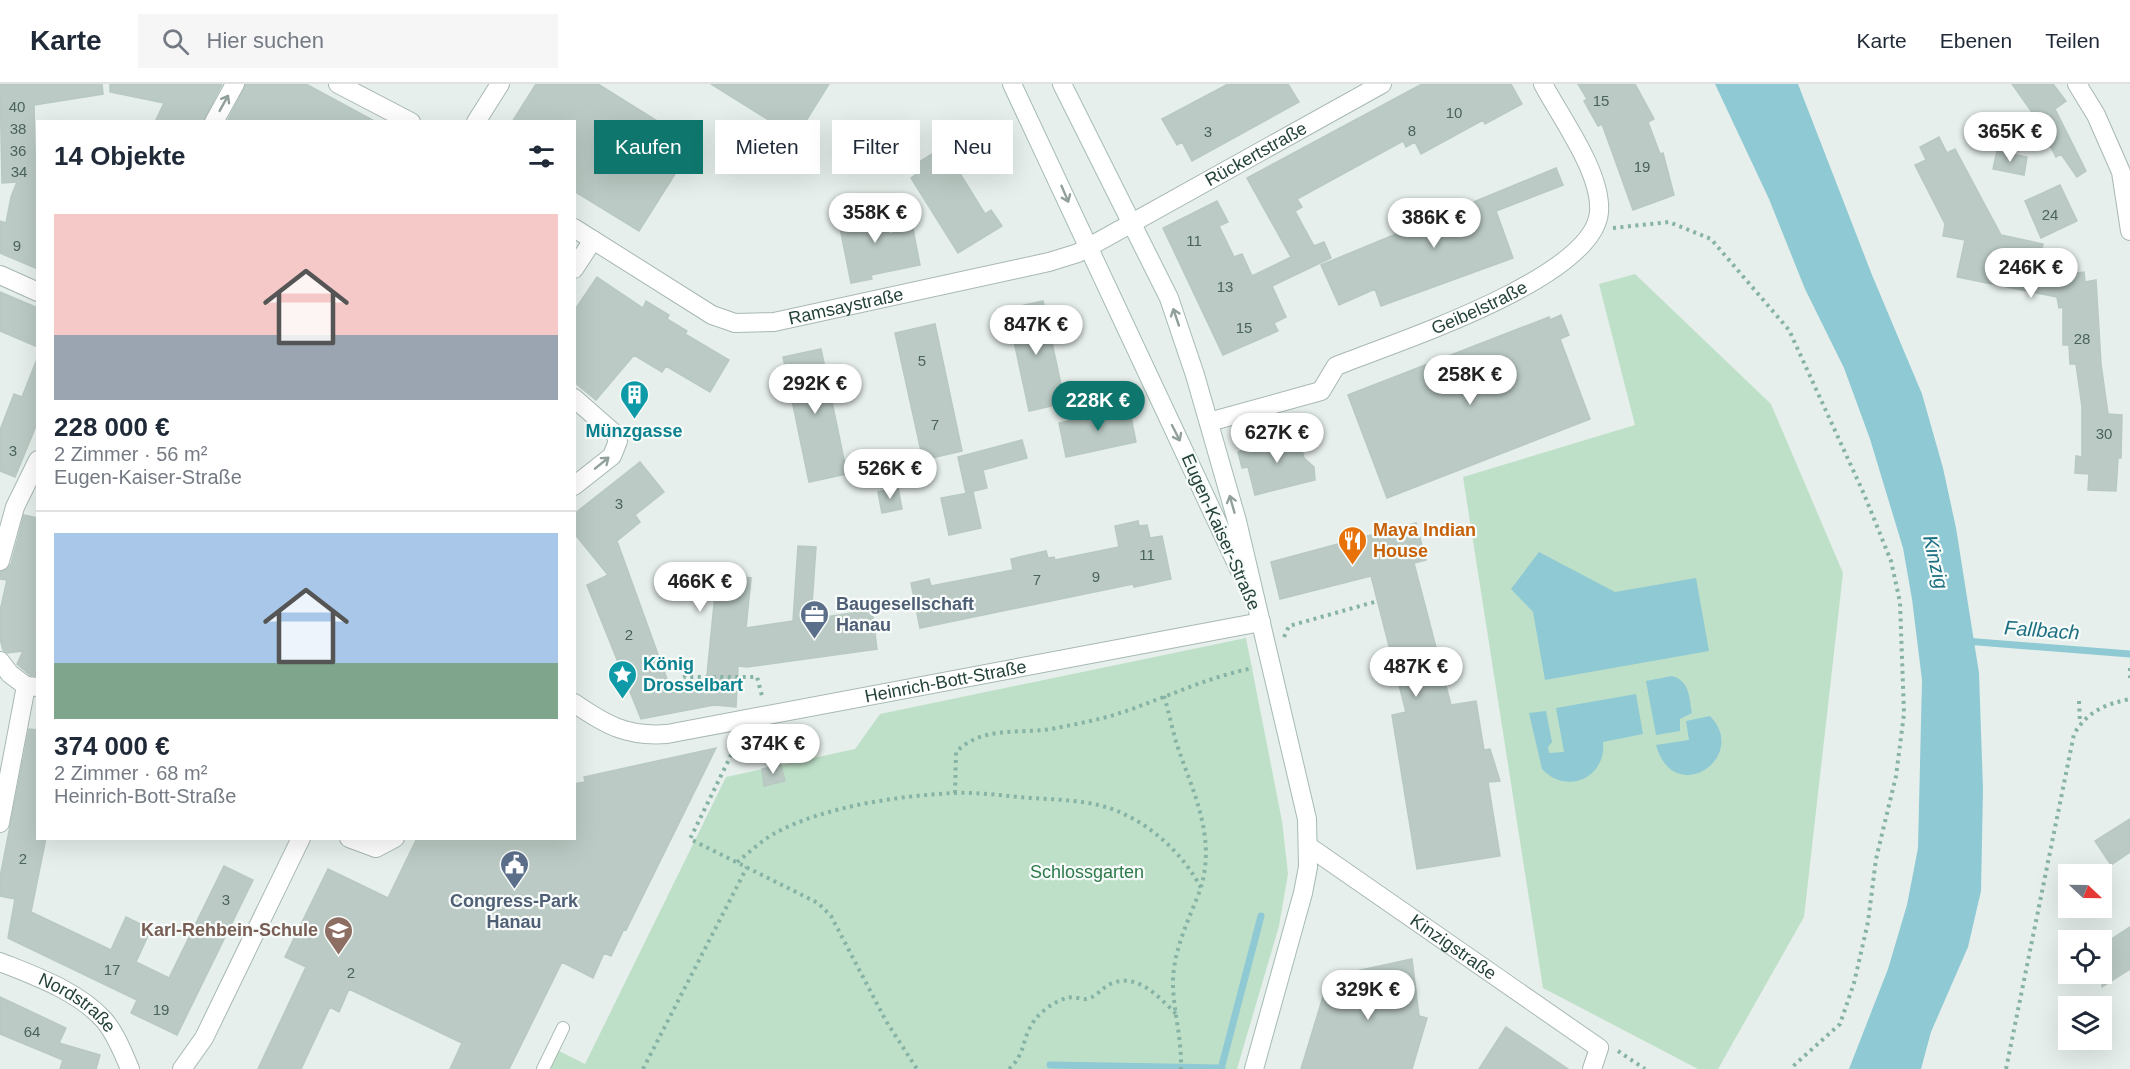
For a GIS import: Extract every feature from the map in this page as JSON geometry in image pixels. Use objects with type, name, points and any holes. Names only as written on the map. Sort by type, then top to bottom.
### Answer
[{"type":"street","points":[[215,120],[235,84]]},
{"type":"street","points":[[338,84],[407,120]]},
{"type":"street","points":[[477,120],[500,84]]},
{"type":"street","name":"Eugen-Kaiser-Straße","points":[[1012,84],[1239,567],[1261,622]]},
{"type":"street","name":"Eugen-Kaiser-Straße","points":[[1062,84],[1169,298],[1209,422],[1237,521],[1307,819],[1308,867],[1303,893],[1254,1069]]},
{"type":"street","name":"Rückertstraße","points":[[1131,223],[1382,84]]},
{"type":"street","points":[[1543,84],[1594,178],[1599,213],[1592,231]]},
{"type":"street","points":[[2077,84],[2125,172],[2130,231]]},
{"type":"street","name":"Ramsaystraße","points":[[576,229],[712,315],[735,323],[754,324],[774,322],[1049,262],[1088,247],[1131,223]]},
{"type":"street","name":"Geibelstraße","points":[[1209,422],[1321,391],[1336,366],[1496,301],[1542,278],[1579,248],[1592,231]]},
{"type":"street","points":[[576,266],[593,240]]},
{"type":"street","points":[[0,276],[36,291]]},
{"type":"street","points":[[576,400],[615,434],[618,441],[612,456],[576,484]]},
{"type":"street","points":[[0,561],[15,507],[36,464]]},
{"type":"street","name":"Heinrich-Bott-Straße","points":[[576,704],[600,720],[631,734],[667,734],[1261,622]]},
{"type":"street","points":[[0,661],[10,675],[32,687],[0,823]]},
{"type":"street","points":[[182,1069],[204,1038],[300,840]]},
{"type":"street","points":[[354,840],[375,848],[391,840]]},
{"type":"street","name":"Kinzigstraße","points":[[1308,846],[1599,1048]]},
{"type":"street","name":"Nordstraße","points":[[0,962],[90,1006],[105,1022],[130,1069]]},
{"type":"street","points":[[1592,1069],[1599,1048]]},
{"type":"lane","points":[[543,1069],[563,1028]]},
{"type":"path","points":[[1592,231],[1670,222],[1711,239],[1789,330],[1864,494],[1891,561],[1900,602],[1904,714],[1896,776],[1876,859],[1868,921],[1850,999],[1840,1024],[1790,1069]]},
{"type":"path","points":[[955,793],[956,752],[968,741],[986,733],[1048,729],[1113,715],[1214,676],[1271,664],[1289,626],[1378,602]]},
{"type":"path","points":[[682,660],[685,676],[757,677],[766,714]]},
{"type":"path","points":[[2130,669],[2130,678]]},
{"type":"path","points":[[1164,696],[1177,744],[1198,796],[1208,852],[1201,888],[1181,939],[1174,969],[1173,987],[1179,1017],[1181,1069]]},
{"type":"path","points":[[2080,724],[2104,706],[2130,699]]},
{"type":"path","points":[[2006,1069],[2070,748],[2080,724],[2079,701]]},
{"type":"path","points":[[730,759],[690,839],[812,899],[831,916],[885,1021],[917,1069]]},
{"type":"path","points":[[737,862],[775,832],[795,824],[843,809],[895,799],[955,793],[1091,803],[1124,813],[1152,831],[1169,846],[1191,870],[1201,888]]},
{"type":"path","points":[[643,1069],[747,867]]},
{"type":"path","points":[[1009,1069],[1021,1056],[1034,1021],[1052,1004],[1069,997],[1085,999],[1099,994],[1111,983],[1128,980],[1147,988],[1179,1017]]},
{"type":"path","points":[[1599,1048],[1618,1052],[1645,1069]]},
{"type":"green space","points":[[1635,274],[1771,404],[1843,573],[1804,917],[1718,1069],[1698,1069],[1543,988],[1463,477],[1635,425],[1599,284]]},
{"type":"green space","name":"Schlossgarten","points":[[1246,638],[1282,821],[1288,874],[1279,926],[1237,1069],[536,1069],[547,1045],[585,1064],[726,777],[855,749],[880,714]]},
{"type":"water","name":"Kinzig","points":[[1715,84],[1798,84],[1872,275],[1922,394],[1943,468],[1956,528],[1979,673],[1983,789],[1981,891],[1968,947],[1931,1032],[1921,1069],[1849,1069],[1888,969],[1907,905],[1918,848],[1922,680],[1903,548],[1870,439],[1844,368],[1805,289],[1769,199]]},
{"type":"water","points":[[1539,552],[1615,592],[1696,578],[1709,651],[1545,680],[1533,612],[1511,589]]},
{"type":"water","points":[[1672,676],[1678,678],[1685,686],[1692,713],[1680,719],[1680,731],[1656,735],[1646,681]]},
{"type":"water","points":[[1636,694],[1643,734],[1603,742],[1603,754],[1599,765],[1583,779],[1573,782],[1563,781],[1552,777],[1542,769],[1529,713],[1546,711],[1552,742],[1548,747],[1549,753],[1564,752],[1556,708]]},
{"type":"water","points":[[1710,716],[1720,732],[1721,747],[1715,760],[1705,770],[1692,775],[1678,773],[1665,764],[1656,745],[1689,740],[1686,721]]},
{"type":"building","points":[[0,84],[102,84],[103,94],[34,105],[36,268],[0,253],[0,221],[6,223],[11,197],[17,182],[2,183]]},
{"type":"building","points":[[110,84],[222,84],[204,120],[156,120],[164,103],[110,92]]},
{"type":"building","points":[[246,84],[306,84],[372,120],[228,120]]},
{"type":"building","points":[[536,84],[598,84],[656,120],[594,120],[594,174],[675,174],[639,231],[576,192],[576,120],[513,120]]},
{"type":"building","points":[[711,84],[829,84],[807,120],[769,120]]},
{"type":"building","points":[[1228,84],[1288,84],[1299,102],[1192,161],[1182,142],[1177,145],[1162,119]]},
{"type":"building","points":[[1422,84],[1511,84],[1522,104],[1485,124],[1483,120],[1421,154],[1415,142],[1406,147],[1403,141],[1297,199],[1302,207],[1295,211],[1314,246],[1324,242],[1331,258],[1272,286],[1286,317],[1274,323],[1278,331],[1223,355],[1163,228],[1217,201],[1228,222],[1219,226],[1234,257],[1242,254],[1252,276],[1291,257],[1247,178]]},
{"type":"building","points":[[1578,84],[1635,84],[1654,119],[1648,122],[1660,154],[1663,153],[1674,195],[1633,210],[1602,124],[1598,126],[1584,101],[1587,99]]},
{"type":"building","points":[[2012,84],[2053,84],[2066,101],[2055,109],[2086,171],[2077,177],[2061,154],[2056,157],[2046,138],[2049,136]]},
{"type":"building","points":[[1939,137],[1947,153],[1955,149],[2001,235],[2043,244],[2035,279],[2084,272],[2085,282],[2096,280],[2101,364],[2108,414],[2122,415],[2121,458],[2118,458],[2116,491],[2088,490],[2089,474],[2075,473],[2076,456],[2082,457],[2082,407],[2076,364],[2070,364],[2069,345],[2063,345],[2063,307],[2059,308],[2057,297],[1957,277],[1965,240],[1943,236],[1945,224],[1915,165],[1926,160],[1920,147]]},
{"type":"building","points":[[1997,151],[2027,157],[2024,175],[1993,169]]},
{"type":"building","points":[[932,154],[932,174],[960,174],[985,214],[991,210],[1002,226],[958,253],[911,178],[920,174],[920,161]]},
{"type":"building","points":[[1556,168],[1563,185],[1496,211],[1513,258],[1381,306],[1375,289],[1339,305],[1321,265]]},
{"type":"building","points":[[2060,185],[2077,221],[2041,238],[2025,201]]},
{"type":"building","points":[[882,203],[889,234],[913,229],[920,265],[871,275],[872,279],[851,283],[837,213]]},
{"type":"building","points":[[597,277],[643,308],[646,301],[669,315],[667,319],[687,331],[685,334],[729,360],[710,392],[666,366],[662,372],[634,355],[596,400],[576,384],[576,308]]},
{"type":"building","points":[[0,292],[36,307],[36,346],[0,331]]},
{"type":"building","points":[[1043,301],[1065,403],[1029,411],[1007,309]]},
{"type":"building","points":[[1561,315],[1569,335],[1560,339],[1590,419],[1387,498],[1348,395],[1549,317],[1550,320]]},
{"type":"building","points":[[935,324],[962,451],[923,460],[895,333]]},
{"type":"building","points":[[821,349],[847,474],[809,482],[783,357]]},
{"type":"building","points":[[36,362],[36,426],[15,477],[0,471],[0,430],[14,394],[22,397]]},
{"type":"building","points":[[1129,407],[1136,442],[1066,457],[1059,423]]},
{"type":"building","points":[[1297,431],[1304,458],[1314,467],[1315,480],[1255,495],[1248,467],[1242,468],[1238,452]]},
{"type":"building","points":[[1022,440],[1027,458],[983,470],[987,488],[966,493],[958,457]]},
{"type":"building","points":[[640,462],[664,492],[635,515],[640,522],[617,541],[672,693],[706,685],[717,574],[751,578],[746,628],[793,621],[798,546],[816,547],[811,619],[872,610],[877,649],[747,667],[738,666],[736,707],[714,705],[641,719],[587,585],[608,575],[576,535],[576,512]]},
{"type":"building","points":[[898,488],[902,509],[882,513],[878,492]]},
{"type":"building","points":[[973,492],[981,528],[949,535],[941,498]]},
{"type":"building","points":[[24,515],[36,518],[36,676],[30,675],[17,664],[23,651],[7,653],[3,650],[0,639],[0,611],[7,580],[0,579],[0,572],[11,564]]},
{"type":"building","points":[[1138,521],[1139,526],[1147,525],[1150,538],[1162,536],[1171,579],[1134,587],[1133,584],[920,628],[911,583],[929,579],[931,586],[1013,570],[1011,559],[1046,551],[1048,558],[1054,557],[1055,560],[1119,547],[1115,526]]},
{"type":"building","points":[[1416,523],[1426,560],[1414,563],[1451,705],[1476,701],[1484,750],[1490,749],[1500,781],[1488,782],[1500,856],[1417,869],[1392,715],[1406,712],[1371,576],[1280,599],[1271,562]]},
{"type":"building","points":[[29,729],[36,730],[36,840],[46,840],[31,912],[111,950],[126,917],[151,929],[136,962],[169,978],[224,866],[253,880],[177,1035],[131,1013],[137,1000],[8,938],[15,899],[0,896],[0,877]]},
{"type":"building","name":"Congress-Park Hanau","points":[[716,748],[611,956],[604,953],[593,978],[562,962],[509,1069],[450,1069],[462,1043],[349,989],[339,1012],[330,1007],[301,1069],[258,1069],[306,967],[285,957],[328,869],[388,898],[416,840],[576,840],[576,784],[585,782],[584,777]]},
{"type":"building","points":[[781,765],[785,781],[764,786],[762,769]]},
{"type":"building","points":[[2130,819],[2130,852],[2112,864],[2095,841]]},
{"type":"building","points":[[2130,927],[2130,969],[2112,981],[2112,939]]},
{"type":"building","points":[[1412,959],[1419,1016],[1427,1018],[1412,1069],[1301,1069],[1329,977]]},
{"type":"building","points":[[0,997],[66,1028],[59,1043],[100,1055],[96,1069],[60,1069],[63,1060],[0,1034]]},
{"type":"building","points":[[1506,1027],[1568,1069],[1479,1069]]},
{"type":"waterway","name":"Fallbach","points":[[1965,641],[2130,654]]},
{"type":"waterway","points":[[1221,1069],[1261,916]]},
{"type":"waterway","points":[[1050,1065],[1222,1068]]},
{"type":"place","name":"Münzgasse","points":[[634,420]]},
{"type":"place","name":"Maya Indian House","points":[[1352,566]]},
{"type":"place","name":"Baugesellschaft Hanau","points":[[815,640]]},
{"type":"place","name":"König Drosselbart","points":[[622,700]]},
{"type":"place","name":"Congress-Park Hanau","points":[[514,890]]},
{"type":"place","name":"Karl-Rehbein-Schule","points":[[339,956]]}]
